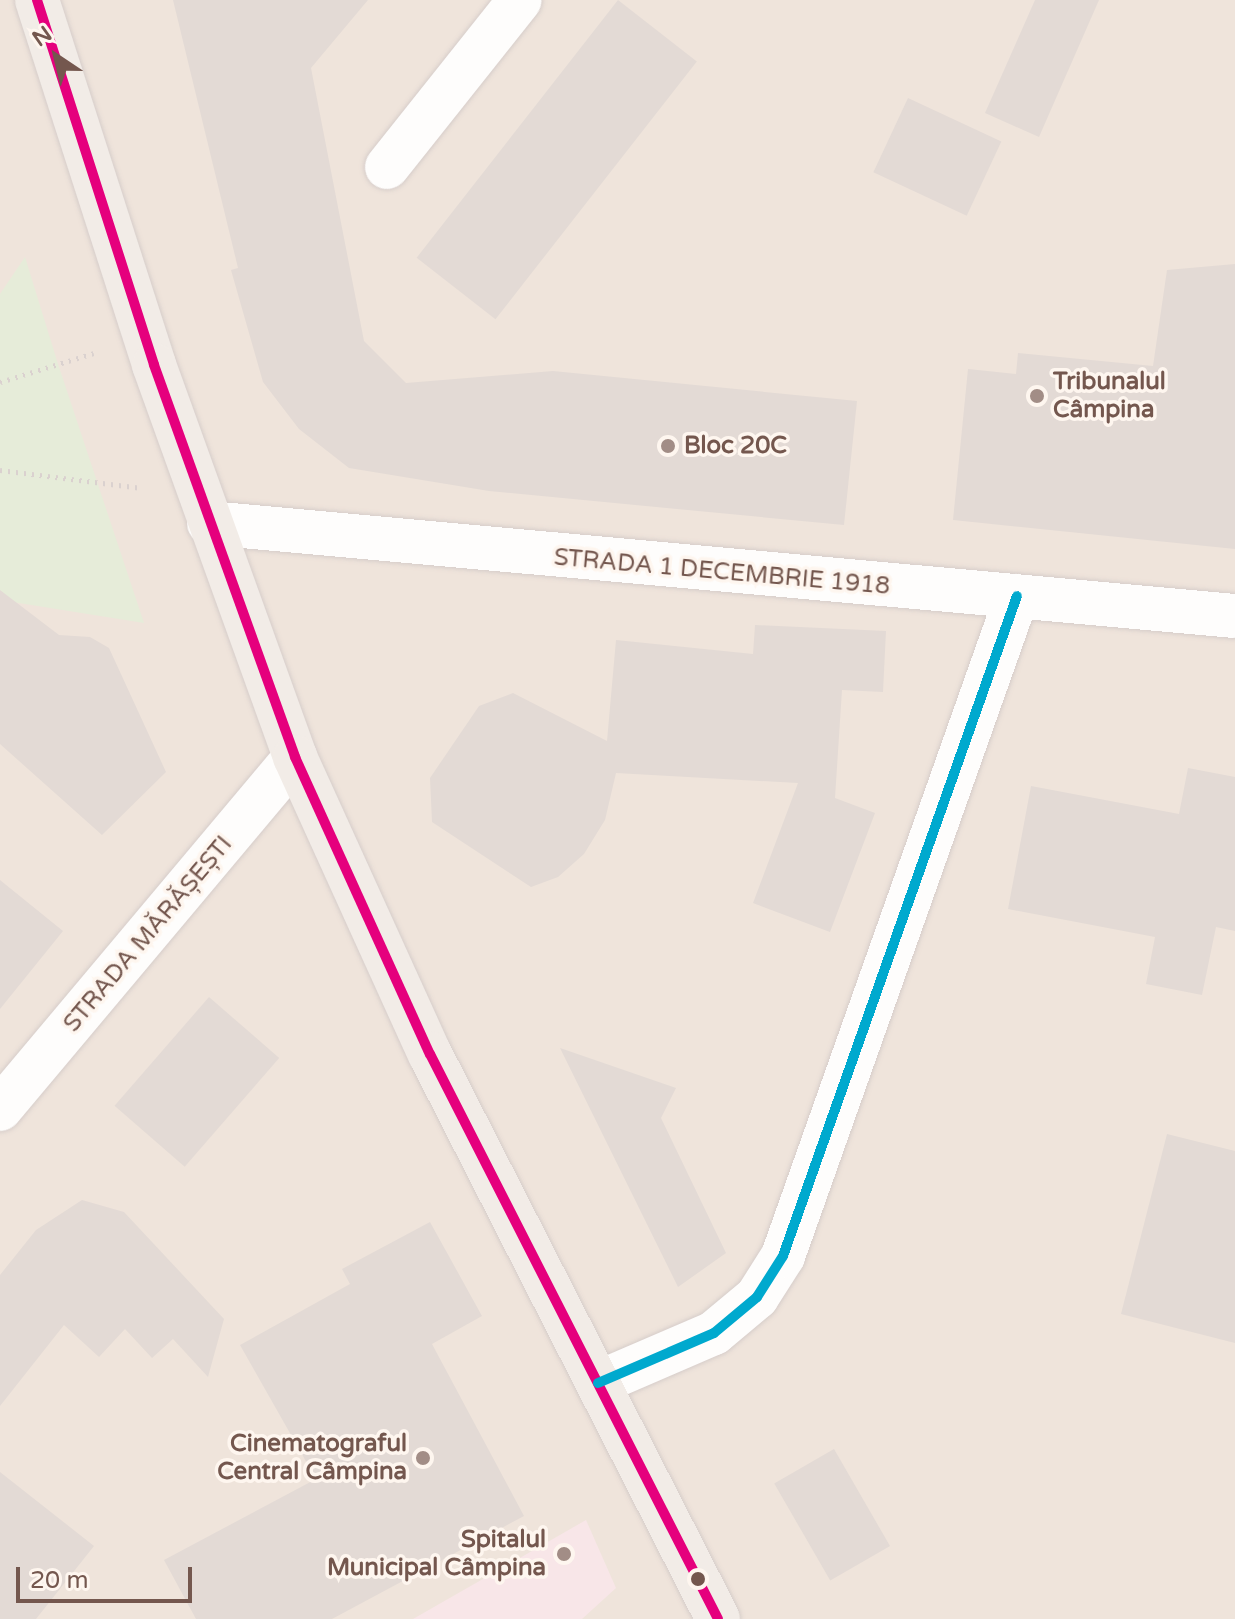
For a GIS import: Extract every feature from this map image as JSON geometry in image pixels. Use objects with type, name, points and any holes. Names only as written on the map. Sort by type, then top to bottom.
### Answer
[{"type":"main road","points":[[37,0],[145,337],[295,757],[430,1054],[718,1619]]},
{"type":"street","points":[[387,167],[520,0]]},
{"type":"street","name":"STRADA 1 DECEMBRIE 1918","points":[[204,509],[1017,596],[1235,616]]},
{"type":"street","points":[[598,1383],[714,1333],[757,1297],[783,1256],[1017,596]]},
{"type":"street","name":"STRADA MĂRĂȘEȘTI","points":[[0,1109],[295,757]]},
{"type":"path","points":[[0,382],[145,337]]},
{"type":"path","points":[[0,470],[204,509]]},
{"type":"shaded area","points":[[0,0],[1235,0],[1235,1619],[0,1619]]},
{"type":"shaded area","name":"Spitalul Municipal Câmpina","points":[[586,1520],[616,1588],[582,1619],[413,1619]]},
{"type":"green space","points":[[25,257],[144,623],[0,600],[0,294]]},
{"type":"building","points":[[173,0],[368,0],[311,68],[364,341],[406,383],[553,371],[857,401],[844,525],[489,491],[349,468],[299,429],[263,382],[231,270],[238,268]]},
{"type":"building","points":[[618,0],[697,62],[495,319],[417,258]]},
{"type":"building","points":[[1035,0],[1099,0],[1039,137],[985,113]]},
{"type":"building","points":[[908,98],[1001,142],[967,216],[873,172]]},
{"type":"building","name":"Tribunalul Câmpina","points":[[1235,264],[1235,549],[953,520],[968,369],[1016,374],[1018,353],[1153,366],[1167,270]]},
{"type":"building","points":[[0,590],[59,635],[90,637],[109,648],[166,772],[102,835],[0,744]]},
{"type":"building","points":[[755,625],[886,631],[883,692],[842,690],[835,798],[875,813],[830,932],[753,903],[798,783],[616,773],[605,820],[584,854],[558,877],[531,887],[432,822],[430,778],[479,706],[513,693],[607,741],[616,640],[753,654]]},
{"type":"building","points":[[1188,768],[1235,777],[1235,931],[1216,927],[1202,995],[1146,984],[1155,937],[1008,909],[1031,786],[1179,814]]},
{"type":"building","points":[[0,880],[63,931],[0,1009]]},
{"type":"building","points":[[209,997],[279,1058],[185,1167],[115,1106]]},
{"type":"building","points":[[560,1048],[676,1088],[661,1118],[726,1253],[678,1287]]},
{"type":"building","points":[[1167,1134],[1235,1151],[1235,1343],[1121,1314]]},
{"type":"building","points":[[82,1200],[124,1212],[224,1319],[208,1377],[173,1339],[152,1358],[125,1329],[99,1357],[64,1325],[0,1406],[0,1275],[36,1230]]},
{"type":"building","points":[[430,1222],[482,1316],[432,1344],[524,1516],[332,1619],[196,1619],[164,1560],[316,1479],[240,1345],[350,1284],[342,1269]]},
{"type":"building","points":[[834,1449],[890,1546],[830,1580],[774,1484]]},
{"type":"building","points":[[0,1472],[94,1546],[36,1619],[0,1619]]},
{"type":"transit line","points":[[37,0],[154,365],[295,757],[430,1054],[718,1619]]},
{"type":"transit line","points":[[598,1383],[714,1333],[757,1297],[783,1256],[1017,596]]},
{"type":"place","name":"Tribunalul Câmpina","points":[[1037,396]]},
{"type":"place","name":"Bloc 20C","points":[[668,446]]},
{"type":"place","name":"Cinematograful Central Câmpina","points":[[423,1458]]},
{"type":"place","name":"Spitalul Municipal Câmpina","points":[[564,1554]]}]
